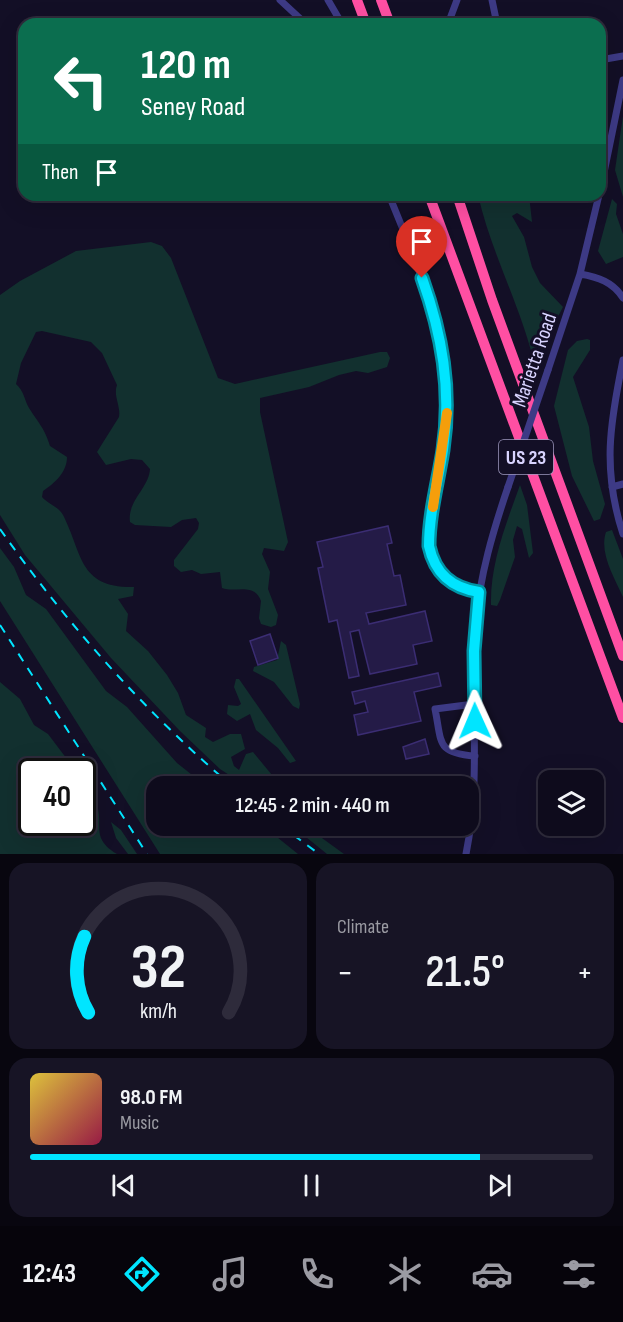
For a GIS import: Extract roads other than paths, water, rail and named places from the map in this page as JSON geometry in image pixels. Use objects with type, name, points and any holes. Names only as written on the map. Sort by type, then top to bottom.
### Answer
[{"type":"highway","points":[[357,0],[364,18]]},
{"type":"highway","points":[[381,0],[388,18]]},
{"type":"highway","name":"US 23","points":[[431,201],[623,718]]},
{"type":"highway","name":"US 23","points":[[459,201],[492,300],[623,657]]},
{"type":"street","points":[[280,0],[300,18]]},
{"type":"street","points":[[328,0],[338,18]]},
{"type":"street","points":[[450,18],[457,0]]},
{"type":"street","points":[[492,0],[496,18]]},
{"type":"street","points":[[606,59],[623,56]]},
{"type":"street","name":"Marietta Road","points":[[606,164],[623,80]]},
{"type":"street","points":[[391,201],[431,303],[444,355],[447,416],[429,533],[432,557],[442,576],[452,584],[463,590],[479,592]]},
{"type":"street","points":[[465,201],[492,300]]},
{"type":"street","name":"Marietta Road","points":[[466,854],[474,798],[475,632],[479,592],[495,527],[580,274],[598,201]]},
{"type":"street","points":[[580,274],[603,279],[623,298]]},
{"type":"street","points":[[623,360],[609,435],[609,466],[623,534]]},
{"type":"street","points":[[612,487],[623,484]]},
{"type":"street","points":[[474,704],[435,709],[443,746],[451,753],[475,756]]},
{"type":"railway","points":[[0,529],[52,599],[108,665],[168,728],[221,776]]},
{"type":"railway","points":[[0,625],[147,854]]},
{"type":"railway","points":[[295,836],[319,854]]}]
